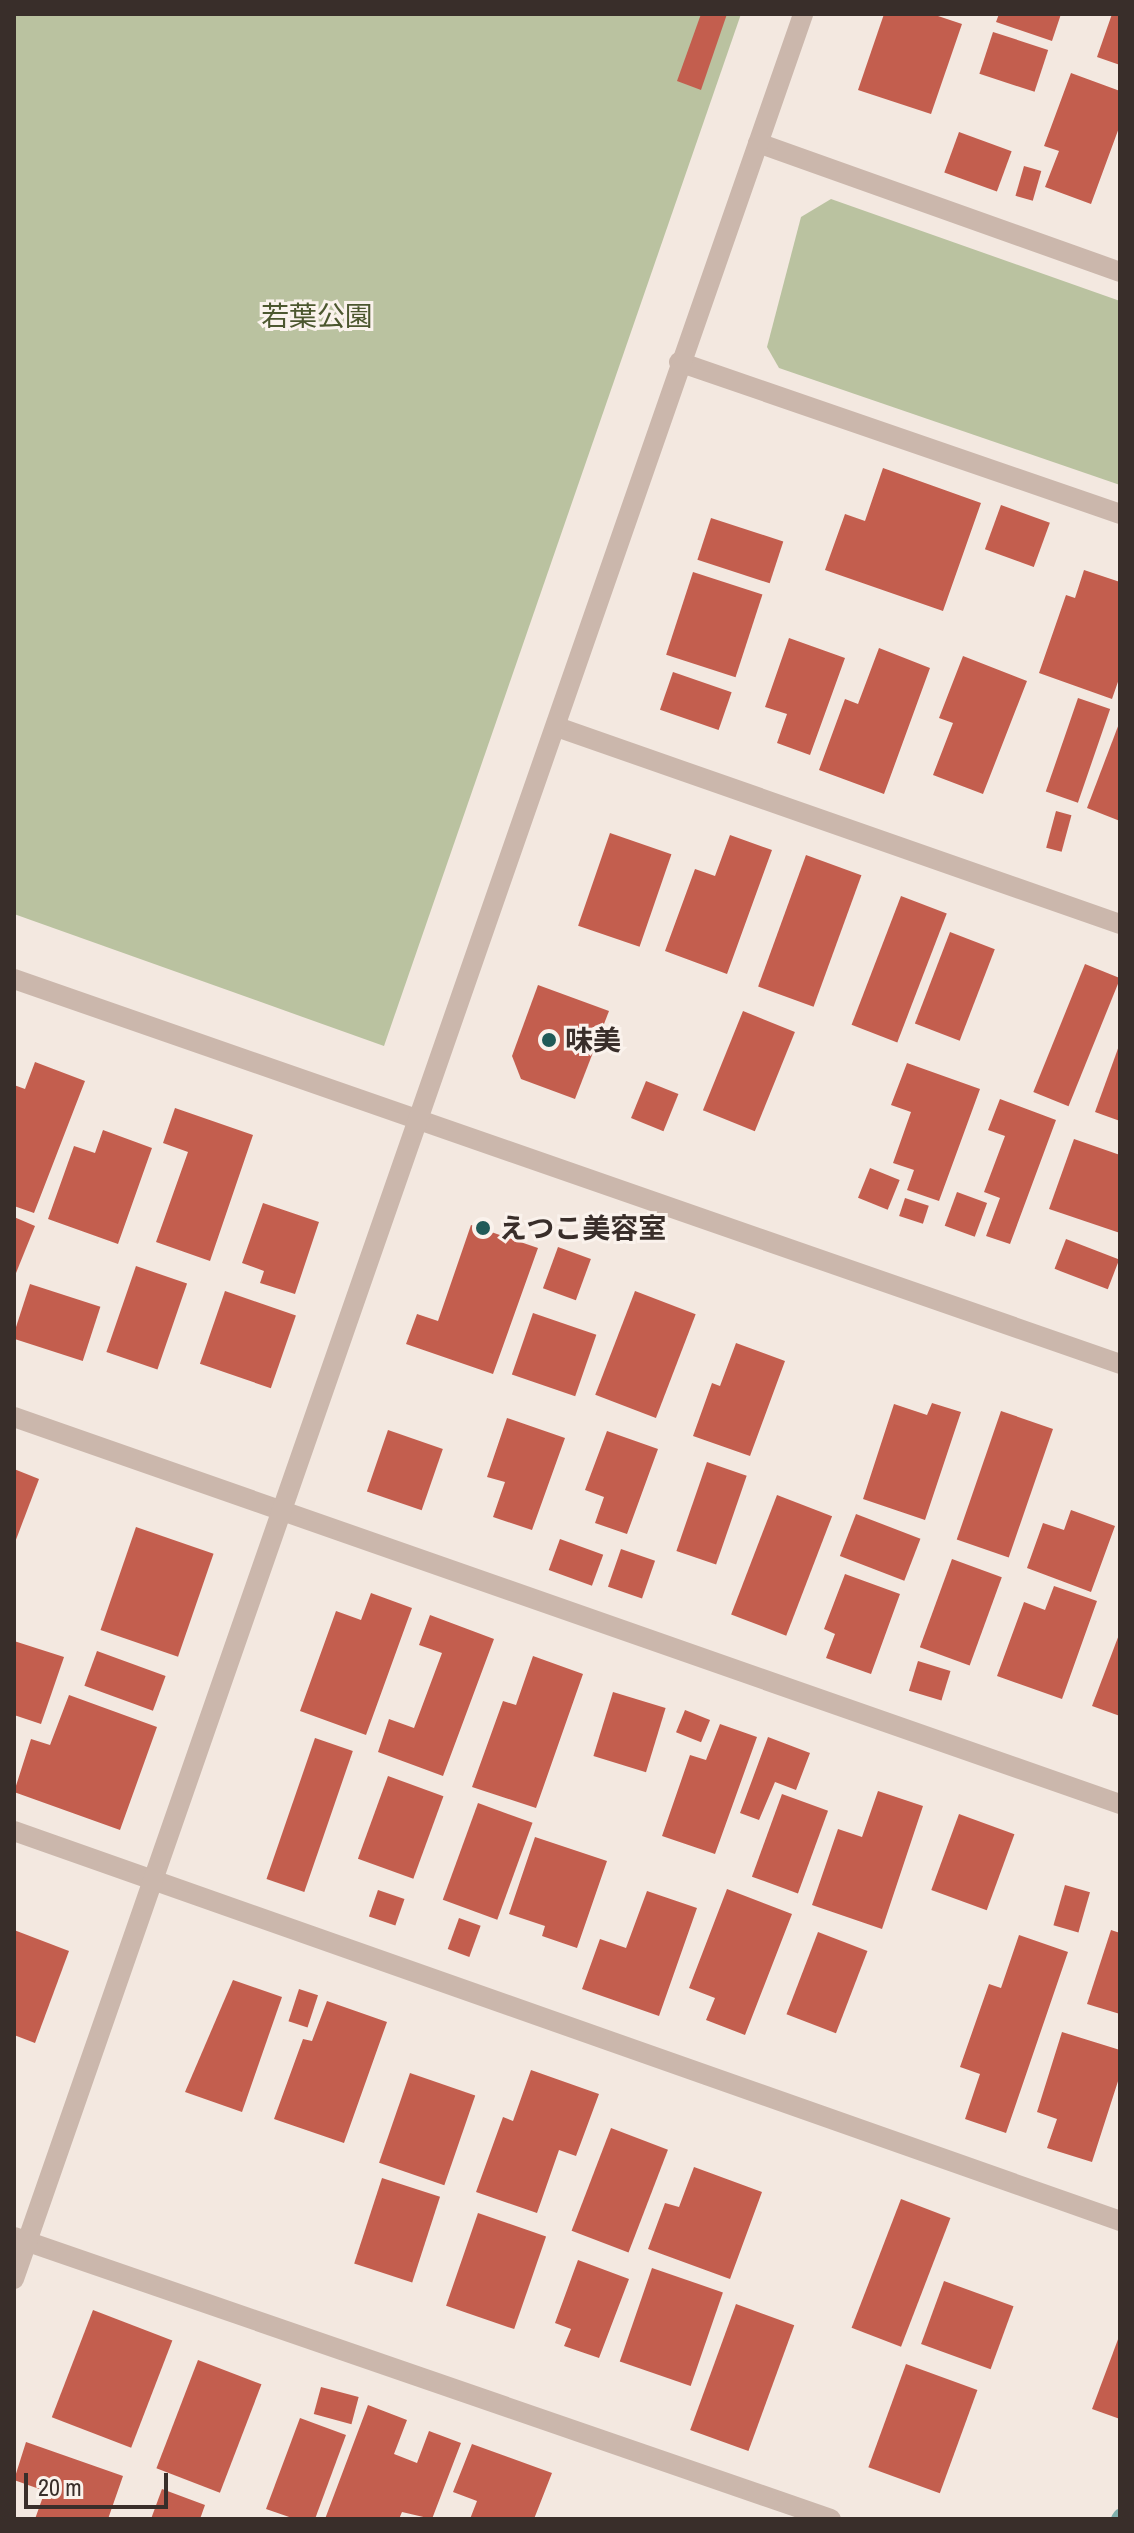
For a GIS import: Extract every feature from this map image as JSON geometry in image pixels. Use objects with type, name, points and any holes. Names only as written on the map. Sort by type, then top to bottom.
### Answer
[{"type":"street","points":[[14,2279],[21,2239],[557,727],[679,362],[803,14]]},
{"type":"street","points":[[758,143],[1120,272]]},
{"type":"street","points":[[679,362],[1120,514]]},
{"type":"street","points":[[557,727],[1120,924]]},
{"type":"street","points":[[14,979],[1120,1364]]},
{"type":"street","points":[[14,1417],[1120,1804]]},
{"type":"street","points":[[14,1831],[1120,2221]]},
{"type":"street","points":[[21,2239],[831,2519]]},
{"type":"green space","name":"若葉公園","points":[[14,14],[741,14],[384,1046],[14,914]]},
{"type":"green space","points":[[831,199],[1120,301],[1120,485],[779,368],[767,347],[801,217]]},
{"type":"building","points":[[701,14],[727,14],[701,90],[677,81]]},
{"type":"building","points":[[884,14],[932,14],[962,24],[931,114],[858,90]]},
{"type":"building","points":[[999,14],[1061,14],[1052,41],[996,22]]},
{"type":"building","points":[[1112,14],[1120,14],[1120,65],[1097,57]]},
{"type":"building","points":[[993,32],[1048,50],[1035,92],[979,74]]},
{"type":"building","points":[[1071,73],[1120,91],[1120,125],[1091,204],[1045,187],[1059,151],[1044,146]]},
{"type":"building","points":[[959,132],[1012,151],[997,192],[944,172]]},
{"type":"building","points":[[1024,166],[1041,171],[1033,201],[1015,196]]},
{"type":"building","points":[[883,468],[981,503],[943,611],[825,570],[845,514],[865,521]]},
{"type":"building","points":[[1001,505],[1050,523],[1034,567],[985,549]]},
{"type":"building","points":[[711,518],[783,541],[770,583],[697,560]]},
{"type":"building","points":[[1084,570],[1120,582],[1120,676],[1112,699],[1039,673],[1066,595],[1075,598]]},
{"type":"building","points":[[693,572],[762,595],[736,677],[666,655]]},
{"type":"building","points":[[789,638],[845,658],[810,755],[777,743],[787,714],[765,707]]},
{"type":"building","points":[[879,648],[930,668],[884,794],[819,770],[845,699],[858,704]]},
{"type":"building","points":[[963,656],[1027,681],[983,794],[933,775],[953,723],[939,718]]},
{"type":"building","points":[[673,672],[732,692],[719,730],[660,710]]},
{"type":"building","points":[[1078,698],[1110,709],[1078,803],[1046,792]]},
{"type":"building","points":[[1120,721],[1120,821],[1087,808]]},
{"type":"building","points":[[1056,811],[1071,815],[1062,852],[1046,848]]},
{"type":"building","points":[[610,833],[671,854],[640,947],[578,926]]},
{"type":"building","points":[[730,835],[772,850],[727,974],[665,951],[695,869],[715,876]]},
{"type":"building","points":[[806,855],[861,875],[814,1007],[758,987]]},
{"type":"building","points":[[901,896],[947,914],[897,1042],[852,1025]]},
{"type":"building","points":[[950,932],[995,949],[960,1041],[915,1023]]},
{"type":"building","points":[[1085,964],[1120,979],[1069,1106],[1033,1092]]},
{"type":"building","points":[[538,985],[609,1011],[575,1099],[521,1079],[512,1056]]},
{"type":"building","points":[[743,1011],[795,1032],[755,1131],[703,1110]]},
{"type":"building","points":[[1120,1043],[1120,1121],[1095,1112]]},
{"type":"building","points":[[35,1062],[85,1081],[34,1213],[14,1206],[14,1085],[25,1089]]},
{"type":"building","points":[[907,1063],[980,1089],[939,1201],[907,1190],[914,1170],[893,1163],[911,1112],[891,1105]]},
{"type":"building","points":[[646,1081],[678,1094],[663,1131],[631,1118]]},
{"type":"building","points":[[1000,1099],[1056,1120],[1010,1244],[986,1236],[1000,1198],[984,1192],[1005,1136],[988,1130]]},
{"type":"building","points":[[175,1108],[253,1135],[210,1261],[156,1242],[188,1152],[163,1143]]},
{"type":"building","points":[[103,1130],[152,1148],[118,1244],[48,1219],[74,1146],[95,1153]]},
{"type":"building","points":[[1074,1139],[1120,1155],[1120,1233],[1049,1209]]},
{"type":"building","points":[[870,1168],[900,1180],[888,1210],[858,1198]]},
{"type":"building","points":[[957,1192],[987,1203],[975,1237],[945,1226]]},
{"type":"building","points":[[905,1198],[929,1206],[923,1224],[899,1216]]},
{"type":"building","points":[[263,1203],[319,1222],[295,1294],[260,1283],[264,1271],[242,1263]]},
{"type":"building","points":[[14,1217],[35,1226],[14,1278]]},
{"type":"building","points":[[471,1225],[538,1248],[493,1374],[406,1344],[417,1314],[438,1321]]},
{"type":"building","points":[[1066,1239],[1119,1259],[1108,1289],[1055,1269]]},
{"type":"building","points":[[558,1247],[591,1259],[576,1300],[543,1288]]},
{"type":"building","points":[[136,1266],[187,1284],[157,1370],[106,1352]]},
{"type":"building","points":[[30,1284],[100,1307],[83,1361],[14,1339]]},
{"type":"building","points":[[225,1291],[296,1315],[271,1388],[200,1364]]},
{"type":"building","points":[[635,1291],[696,1314],[656,1418],[595,1395]]},
{"type":"building","points":[[533,1313],[596,1335],[575,1396],[512,1374]]},
{"type":"building","points":[[736,1343],[785,1361],[750,1456],[693,1436],[712,1383],[720,1386]]},
{"type":"building","points":[[932,1403],[961,1412],[925,1520],[863,1499],[894,1404],[927,1415]]},
{"type":"building","points":[[1001,1411],[1053,1429],[1009,1557],[957,1540]]},
{"type":"building","points":[[507,1418],[565,1438],[532,1530],[493,1517],[505,1482],[487,1477]]},
{"type":"building","points":[[388,1430],[443,1449],[422,1510],[367,1491]]},
{"type":"building","points":[[607,1431],[658,1449],[627,1534],[595,1523],[604,1497],[585,1490]]},
{"type":"building","points":[[707,1462],[747,1476],[716,1565],[676,1551]]},
{"type":"building","points":[[14,1469],[39,1479],[14,1545]]},
{"type":"building","points":[[777,1495],[832,1516],[786,1636],[731,1614]]},
{"type":"building","points":[[1071,1510],[1115,1526],[1091,1592],[1027,1568],[1043,1523],[1064,1530]]},
{"type":"building","points":[[856,1514],[920,1539],[904,1581],[840,1556]]},
{"type":"building","points":[[136,1527],[214,1554],[178,1657],[101,1630]]},
{"type":"building","points":[[560,1539],[603,1555],[592,1586],[549,1570]]},
{"type":"building","points":[[621,1549],[655,1561],[642,1599],[608,1587]]},
{"type":"building","points":[[952,1559],[1002,1577],[970,1665],[920,1647]]},
{"type":"building","points":[[845,1574],[900,1594],[871,1674],[826,1658],[835,1634],[824,1629]]},
{"type":"building","points":[[1054,1586],[1097,1601],[1062,1699],[997,1676],[1024,1602],[1045,1610]]},
{"type":"building","points":[[371,1593],[412,1608],[366,1735],[300,1711],[336,1611],[361,1620]]},
{"type":"building","points":[[430,1615],[494,1639],[443,1776],[378,1752],[389,1719],[414,1728],[442,1653],[419,1645]]},
{"type":"building","points":[[1120,1632],[1120,1716],[1092,1706]]},
{"type":"building","points":[[14,1641],[64,1657],[41,1724],[14,1715]]},
{"type":"building","points":[[97,1651],[166,1676],[153,1711],[84,1686]]},
{"type":"building","points":[[533,1656],[583,1674],[536,1808],[472,1787],[503,1701],[516,1705]]},
{"type":"building","points":[[918,1661],[951,1671],[941,1701],[909,1691]]},
{"type":"building","points":[[613,1692],[666,1708],[646,1772],[593,1756]]},
{"type":"building","points":[[69,1695],[157,1727],[120,1830],[14,1792],[31,1739],[50,1745]]},
{"type":"building","points":[[685,1710],[710,1720],[701,1742],[676,1732]]},
{"type":"building","points":[[720,1724],[757,1737],[715,1854],[662,1836],[690,1755],[706,1760]]},
{"type":"building","points":[[768,1737],[810,1753],[796,1790],[775,1782],[759,1820],[740,1813]]},
{"type":"building","points":[[315,1738],[353,1751],[304,1892],[266,1879]]},
{"type":"building","points":[[388,1776],[443,1796],[413,1879],[358,1859]]},
{"type":"building","points":[[878,1791],[923,1806],[882,1929],[812,1905],[838,1829],[862,1837]]},
{"type":"building","points":[[782,1794],[828,1811],[798,1893],[752,1877]]},
{"type":"building","points":[[478,1803],[533,1823],[497,1920],[443,1900]]},
{"type":"building","points":[[959,1814],[1014,1834],[987,1910],[931,1890]]},
{"type":"building","points":[[535,1837],[607,1861],[577,1948],[542,1936],[545,1926],[509,1914]]},
{"type":"building","points":[[1065,1885],[1090,1892],[1078,1933],[1053,1925]]},
{"type":"building","points":[[727,1889],[792,1914],[745,2035],[706,2020],[715,1998],[689,1988]]},
{"type":"building","points":[[378,1890],[404,1899],[395,1926],[369,1916]]},
{"type":"building","points":[[647,1891],[697,1908],[659,2016],[582,1989],[600,1939],[626,1948]]},
{"type":"building","points":[[459,1918],[481,1926],[469,1957],[448,1949]]},
{"type":"building","points":[[14,1930],[69,1951],[35,2043],[14,2035]]},
{"type":"building","points":[[1111,1930],[1120,1933],[1120,2014],[1087,2004]]},
{"type":"building","points":[[818,1932],[867,1951],[836,2033],[786,2014]]},
{"type":"building","points":[[1019,1935],[1068,1952],[1006,2133],[965,2119],[980,2074],[960,2067],[989,1984],[1001,1988]]},
{"type":"building","points":[[233,1980],[282,1997],[242,2112],[185,2092]]},
{"type":"building","points":[[299,1989],[318,1995],[308,2028],[288,2021]]},
{"type":"building","points":[[327,2001],[387,2022],[344,2143],[274,2119],[303,2039],[312,2041]]},
{"type":"building","points":[[1062,2032],[1120,2050],[1120,2075],[1092,2162],[1047,2148],[1057,2119],[1037,2112]]},
{"type":"building","points":[[531,2070],[599,2094],[576,2156],[559,2150],[537,2213],[476,2192],[503,2117],[513,2121]]},
{"type":"building","points":[[410,2073],[475,2095],[444,2185],[379,2163]]},
{"type":"building","points":[[611,2128],[668,2150],[629,2253],[572,2231]]},
{"type":"building","points":[[694,2167],[762,2192],[730,2279],[648,2249],[665,2203],[679,2207]]},
{"type":"building","points":[[382,2178],[440,2197],[412,2282],[354,2264]]},
{"type":"building","points":[[901,2199],[950,2218],[901,2347],[852,2328]]},
{"type":"building","points":[[478,2213],[546,2236],[514,2329],[446,2306]]},
{"type":"building","points":[[578,2260],[629,2279],[599,2358],[564,2346],[571,2329],[555,2323]]},
{"type":"building","points":[[652,2268],[723,2292],[691,2386],[620,2362]]},
{"type":"building","points":[[944,2281],[1014,2306],[991,2369],[921,2344]]},
{"type":"building","points":[[736,2304],[794,2325],[748,2451],[690,2430]]},
{"type":"building","points":[[93,2310],[172,2340],[131,2448],[52,2417]]},
{"type":"building","points":[[1120,2334],[1120,2419],[1092,2409]]},
{"type":"building","points":[[198,2360],[261,2384],[220,2493],[156,2468]]},
{"type":"building","points":[[906,2364],[977,2390],[940,2493],[868,2467]]},
{"type":"building","points":[[321,2387],[359,2397],[351,2424],[314,2414]]},
{"type":"building","points":[[368,2405],[407,2420],[394,2454],[417,2463],[429,2431],[461,2443],[432,2519],[402,2512],[399,2519],[325,2519]]},
{"type":"building","points":[[300,2418],[346,2435],[315,2519],[295,2519],[266,2509]]},
{"type":"building","points":[[26,2442],[123,2476],[108,2519],[35,2519],[45,2491],[14,2480]]},
{"type":"building","points":[[472,2444],[552,2473],[534,2519],[470,2519],[477,2501],[453,2492]]},
{"type":"building","points":[[162,2489],[205,2505],[200,2519],[151,2519]]},
{"type":"place","name":"味美","points":[[549,1040]]},
{"type":"place","name":"えつこ美容室","points":[[483,1228]]}]
